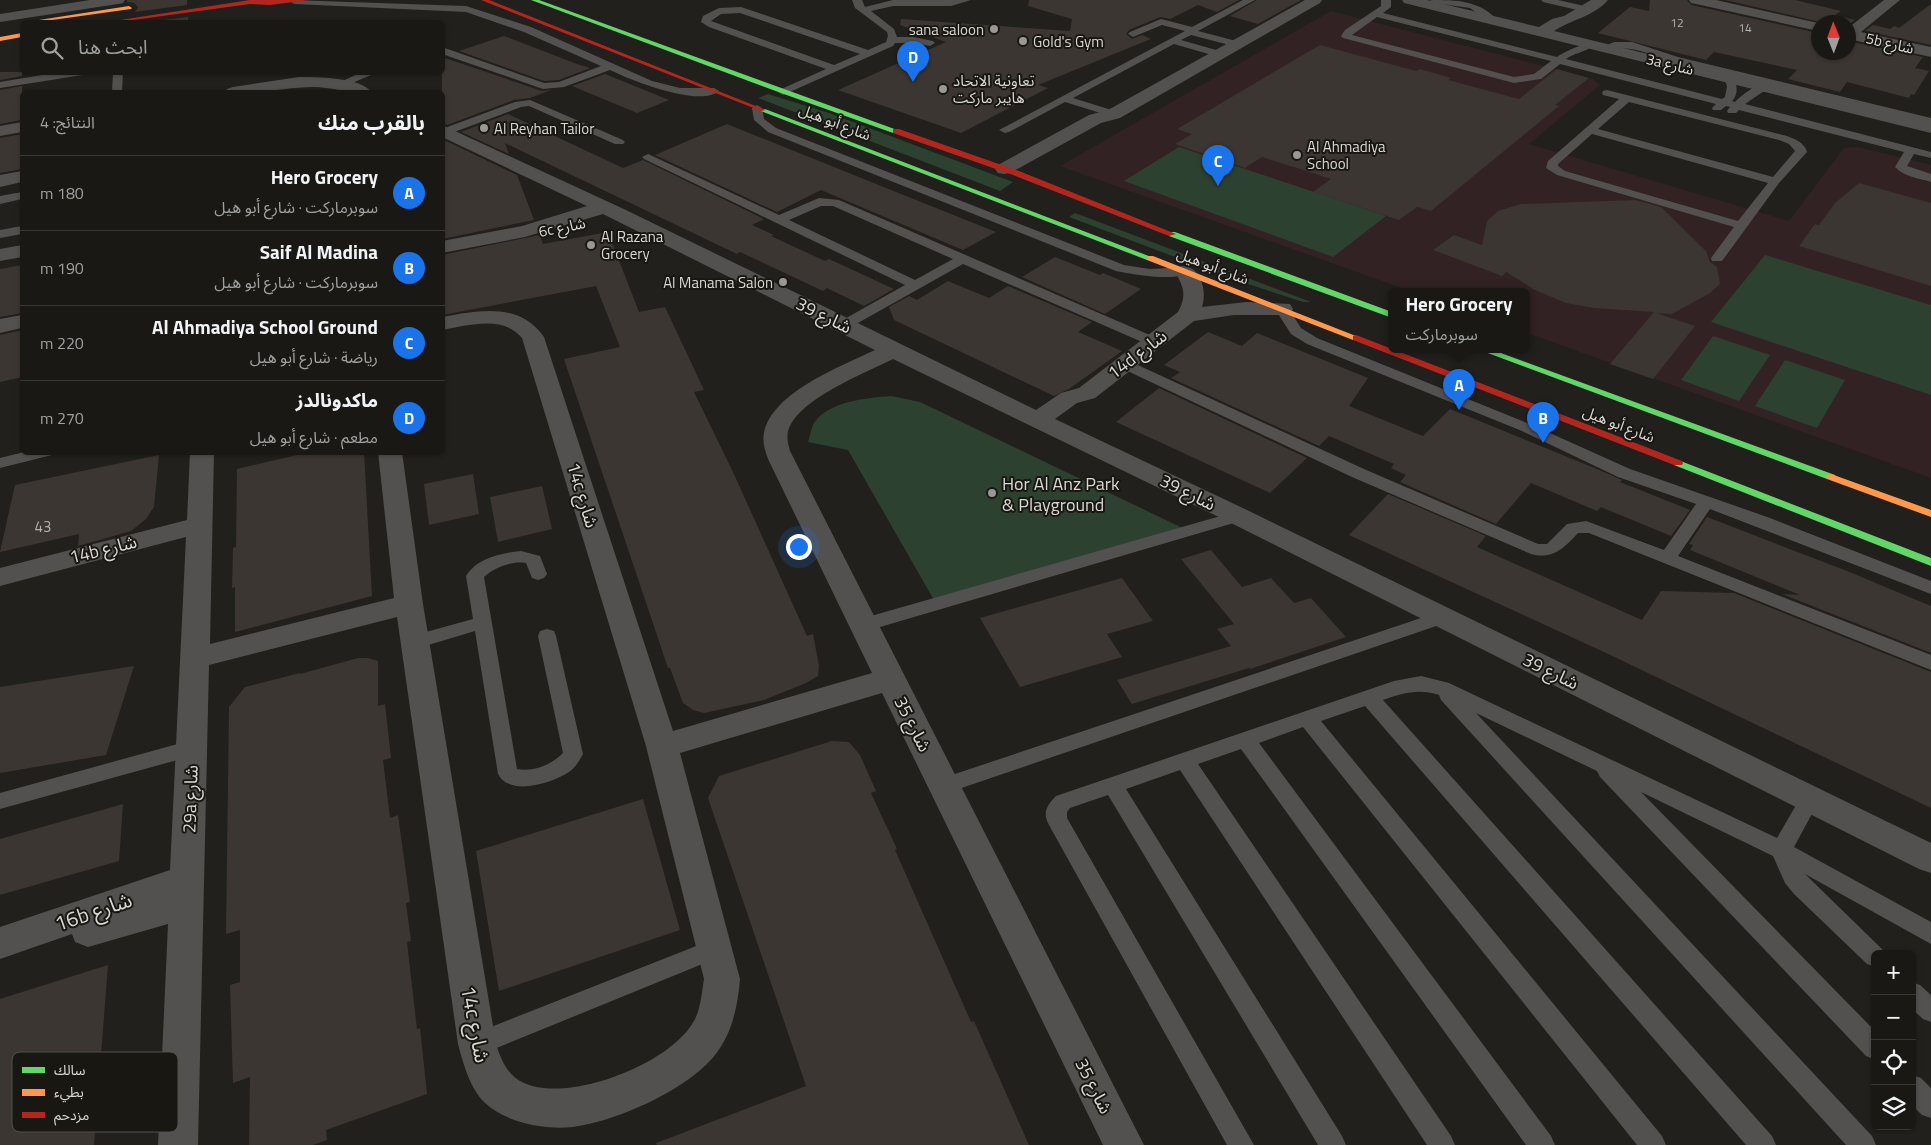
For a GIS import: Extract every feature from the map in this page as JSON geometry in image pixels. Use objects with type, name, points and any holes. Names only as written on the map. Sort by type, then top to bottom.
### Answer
[{"type":"main road","points":[[43,20],[183,0]]},
{"type":"main road","points":[[123,20],[264,0]]},
{"type":"main road","points":[[460,0],[522,21],[542,24]]},
{"type":"main road","name":"شارع أبو هيل","points":[[484,0],[757,108],[1388,350]]},
{"type":"main road","points":[[512,0],[670,59],[722,69]]},
{"type":"main road","name":"شارع أبو هيل","points":[[534,0],[783,92],[1010,171],[1224,254],[1388,315]]},
{"type":"main road","points":[[563,0],[627,27],[640,39]]},
{"type":"main road","points":[[251,1],[270,3],[301,1]]},
{"type":"main road","points":[[0,27],[20,24]]},
{"type":"main road","points":[[0,39],[20,35]]},
{"type":"main road","name":"شارع أبو هيل","points":[[1395,353],[1931,562]]},
{"type":"main road","name":"شارع أبو هيل","points":[[1493,353],[1931,514]]},
{"type":"street","points":[[0,18],[118,0]]},
{"type":"street","points":[[1010,171],[1106,123],[1112,115],[1316,0]]},
{"type":"street","name":"3a شارع","points":[[1409,0],[1548,34],[1729,91],[1764,94],[1931,128]]},
{"type":"street","points":[[1548,34],[1570,25],[1569,19],[1601,0]]},
{"type":"street","points":[[1696,0],[1811,25]]},
{"type":"street","points":[[1856,29],[1893,0]]},
{"type":"street","name":"5b شارع","points":[[1856,36],[1931,52]]},
{"type":"street","points":[[246,90],[315,77],[358,90]]},
{"type":"street","points":[[0,131],[20,127]]},
{"type":"street","name":"شارع 39","points":[[445,131],[612,210],[893,350],[1238,516],[1931,859]]},
{"type":"street","points":[[0,181],[20,177]]},
{"type":"street","name":"6c شارع","points":[[445,246],[571,226],[612,210]]},
{"type":"street","points":[[0,255],[20,251]]},
{"type":"street","points":[[1184,271],[1193,283],[1195,294],[1193,305],[1187,316]]},
{"type":"street","name":"14d شارع","points":[[1045,424],[1083,406],[1088,397],[1087,393],[1187,316],[1231,308],[1255,306],[1282,309]]},
{"type":"street","name":"14c شارع","points":[[390,455],[409,604],[477,1044],[485,1071],[503,1092],[531,1106],[564,1109],[598,1101],[652,1080],[682,1062],[705,1037],[718,1008],[722,979],[662,746],[533,337],[528,328],[518,322],[503,318],[485,317],[445,324]]},
{"type":"street","points":[[0,326],[20,322]]},
{"type":"street","name":"شارع 35","points":[[893,350],[797,402],[784,414],[777,429],[775,444],[780,458],[863,626],[1124,1145]]},
{"type":"street","name":"29a شارع","points":[[178,1145],[202,455]]},
{"type":"street","name":"14b شارع","points":[[4,576],[83,563],[199,532]]},
{"type":"street","points":[[195,658],[409,604]]},
{"type":"street","points":[[662,746],[890,679]]},
{"type":"street","name":"16b شارع","points":[[0,943],[187,891]]},
{"type":"street","name":"16b شارع","points":[[0,955],[187,891]]},
{"type":"lane","points":[[857,0],[858,6],[891,31],[893,40]]},
{"type":"lane","points":[[863,10],[893,3],[951,3],[966,0]]},
{"type":"lane","points":[[1005,130],[1250,0]]},
{"type":"lane","points":[[1435,0],[1476,6],[1484,10],[1494,21]]},
{"type":"lane","points":[[1546,0],[1586,9]]},
{"type":"lane","points":[[301,1],[466,9],[523,29],[674,92],[714,91]]},
{"type":"lane","points":[[1764,94],[1746,97],[1585,47],[1386,4],[1376,14],[1348,32],[1346,36],[1514,80],[1537,76],[1558,59],[1585,47],[1618,44],[1637,46],[1675,59],[1931,120]]},
{"type":"lane","points":[[835,69],[712,25],[706,22],[706,18],[719,11],[741,10],[870,54]]},
{"type":"lane","points":[[1376,14],[1558,59],[1729,91],[1737,105],[1931,155]]},
{"type":"lane","points":[[1132,34],[1161,22],[1237,44]]},
{"type":"lane","points":[[783,92],[883,49],[893,40],[913,40],[930,44]]},
{"type":"lane","points":[[1172,42],[1219,54]]},
{"type":"lane","points":[[445,51],[543,86],[560,85],[611,66]]},
{"type":"lane","points":[[0,85],[23,77],[47,75]]},
{"type":"lane","points":[[117,90],[118,75]]},
{"type":"lane","points":[[341,84],[366,75]]},
{"type":"lane","points":[[1696,115],[1708,112],[1729,91]]},
{"type":"lane","points":[[1607,93],[1783,138],[1793,142],[1801,149],[1801,152],[1775,181],[1717,258]]},
{"type":"lane","points":[[1726,123],[1737,105],[1746,97]]},
{"type":"lane","points":[[1627,98],[1552,163],[1552,168],[1561,173],[1742,226]]},
{"type":"lane","points":[[1065,99],[1112,115]]},
{"type":"lane","points":[[445,131],[519,104],[530,103],[619,142]]},
{"type":"lane","points":[[757,108],[759,120],[772,130],[1121,268],[1150,273],[1184,271]]},
{"type":"lane","points":[[1591,130],[1775,181]]},
{"type":"lane","points":[[1912,150],[1901,167],[1910,172],[1931,178]]},
{"type":"lane","points":[[648,157],[915,285]]},
{"type":"lane","points":[[0,200],[20,196]]},
{"type":"lane","points":[[778,220],[813,204],[830,202],[1154,342]]},
{"type":"lane","points":[[0,234],[20,230]]},
{"type":"lane","points":[[844,325],[962,259]]},
{"type":"lane","points":[[1282,309],[1296,331],[1312,341],[1542,435],[1624,473],[1788,531],[1931,588]]},
{"type":"lane","points":[[1124,364],[1358,473],[1537,550],[1552,549],[1573,528],[1586,526],[1931,663]]},
{"type":"lane","points":[[0,462],[32,455]]},
{"type":"lane","points":[[1668,558],[1706,502]]},
{"type":"lane","points":[[863,626],[1238,516]]},
{"type":"lane","points":[[538,574],[534,560],[523,556],[489,564],[479,569],[475,576],[507,770],[508,774],[517,779],[530,778],[563,767],[568,763],[573,754],[547,636]]},
{"type":"lane","points":[[944,786],[1442,617]]},
{"type":"lane","points":[[415,642],[482,623]]},
{"type":"lane","points":[[1241,1145],[1056,819],[1056,810],[1063,802],[1412,683],[1422,683],[1442,688],[1781,850],[1931,934]]},
{"type":"lane","points":[[1442,688],[1863,1145]]},
{"type":"lane","points":[[1370,698],[1763,1145]]},
{"type":"lane","points":[[1308,719],[1653,1145]]},
{"type":"lane","points":[[1246,740],[1542,1145]]},
{"type":"lane","points":[[0,800],[192,748]]},
{"type":"lane","points":[[1185,761],[1442,1145]]},
{"type":"lane","points":[[1598,762],[1871,1044]]},
{"type":"lane","points":[[1113,785],[1333,1145]]},
{"type":"lane","points":[[1781,850],[1810,799]]},
{"type":"lane","points":[[1781,850],[1790,870],[1802,887],[1871,953]]},
{"type":"lane","points":[[477,1044],[714,949]]},
{"type":"lane","points":[[1914,995],[1931,1011]]},
{"type":"lane","points":[[1916,1091],[1931,1106]]},
{"type":"shaded area","points":[[1331,11],[1593,79],[1600,85],[1529,144],[1789,221],[1844,148],[1858,147],[1931,165],[1931,478],[1530,334],[1530,288],[1402,288],[1060,166]]},
{"type":"green space","points":[[768,94],[829,113],[1013,182],[1000,191],[758,98]]},
{"type":"green space","points":[[1179,147],[1386,216],[1333,257],[1124,181]]},
{"type":"green space","points":[[1075,213],[1311,302],[1303,302],[1236,280],[1069,217]]},
{"type":"green space","points":[[1765,255],[1931,305],[1931,395],[1711,322]]},
{"type":"green space","points":[[1713,336],[1770,355],[1739,401],[1681,380]]},
{"type":"green space","points":[[1785,360],[1845,380],[1817,428],[1755,406]]},
{"type":"green space","points":[[891,396],[920,402],[1195,534],[938,607],[848,450],[808,442],[814,423],[829,410],[849,402]]},
{"type":"building","points":[[127,0],[187,0],[187,5],[135,12],[138,7],[134,3],[127,2]]},
{"type":"building","points":[[1029,0],[1239,0],[1217,12],[1198,5],[1170,19],[1160,17],[1129,30],[1126,34],[1132,39],[1142,35],[1151,39],[1038,85],[1048,88],[961,133],[838,90],[946,42],[900,25],[901,19],[1070,31],[1072,19],[1028,6]]},
{"type":"building","points":[[1257,0],[1301,0],[1258,24],[1230,16]]},
{"type":"building","points":[[1650,0],[1687,0],[1691,5],[1811,31],[1811,60],[1856,60],[1856,43],[1923,57],[1915,68],[1929,71],[1914,95],[1911,94],[1909,98],[1847,82],[1840,92],[1788,79],[1797,70],[1714,52],[1706,60],[1598,33],[1630,7],[1649,11]]},
{"type":"building","points":[[1725,0],[1795,0],[1841,11],[1835,15],[1811,15],[1811,20]]},
{"type":"building","points":[[1931,4],[1931,45],[1865,31],[1873,25],[1890,29],[1894,26],[1899,28]]},
{"type":"building","points":[[188,17],[188,20],[163,20]]},
{"type":"building","points":[[504,36],[590,68],[559,80],[544,81],[459,51]]},
{"type":"building","points":[[1320,45],[1416,71],[1420,69],[1451,78],[1448,80],[1519,99],[1557,69],[1589,78],[1555,105],[1559,106],[1431,211],[1417,207],[1399,220],[1313,192],[1331,179],[1262,157],[1245,168],[1175,144],[1192,134],[1177,129]]},
{"type":"building","points":[[445,58],[542,91],[551,90],[530,98],[514,100],[447,125],[445,124],[445,90],[442,90],[442,75],[445,75]]},
{"type":"building","points":[[0,72],[20,72],[20,75],[22,75],[22,76],[0,80]]},
{"type":"building","points":[[605,74],[669,100],[637,113],[572,86]]},
{"type":"building","points":[[22,86],[22,90],[20,90],[20,120],[0,124],[0,90]]},
{"type":"building","points":[[508,114],[623,168],[643,160],[764,219],[752,225],[774,235],[771,236],[825,261],[829,259],[894,289],[864,306],[827,288],[823,291],[740,252],[737,254],[505,143],[509,154],[461,132]]},
{"type":"building","points":[[727,124],[996,232],[963,250],[821,190],[777,212],[655,155]]},
{"type":"building","points":[[20,134],[20,169],[0,173],[0,138]]},
{"type":"building","points":[[445,140],[517,175],[534,220],[445,238]]},
{"type":"building","points":[[1859,183],[1931,203],[1931,286],[1799,246],[1815,224],[1819,225],[1835,203]]},
{"type":"building","points":[[1635,200],[1661,207],[1706,251],[1710,262],[1717,267],[1720,284],[1710,293],[1672,314],[1656,313],[1695,326],[1653,379],[1610,364],[1654,312],[1594,308],[1566,303],[1533,289],[1506,272],[1502,276],[1433,250],[1454,235],[1482,245],[1487,221],[1498,211],[1521,204]]},
{"type":"building","points":[[608,232],[639,312],[665,307],[704,390],[694,392],[733,472],[807,636],[813,634],[819,666],[818,676],[806,683],[764,700],[704,713],[693,710],[683,703],[670,668],[668,668],[564,359],[620,347],[596,286],[445,314],[445,254],[540,235],[543,244]]},
{"type":"building","points":[[1055,257],[1100,275],[1103,273],[1141,289],[1105,314],[1022,277]]},
{"type":"building","points":[[20,265],[20,313],[0,317],[0,269]]},
{"type":"building","points":[[948,281],[989,298],[1008,286],[1092,322],[1078,332],[1122,351],[1069,389],[1054,396],[894,320],[889,307],[909,296],[917,300]]},
{"type":"building","points":[[20,330],[20,377],[0,382],[0,335]]},
{"type":"building","points":[[1208,332],[1242,346],[1257,333],[1368,378],[1349,406],[1423,436],[1450,409],[1597,469],[1622,480],[1620,482],[1690,510],[1671,536],[1601,507],[1597,511],[1531,483],[1496,524],[1400,482],[1406,475],[1391,468],[1394,464],[1329,436],[1319,446],[1171,378],[1180,372],[1164,365]]},
{"type":"building","points":[[1159,388],[1307,458],[1270,493],[1116,422]]},
{"type":"building","points":[[159,455],[154,507],[146,519],[131,531],[78,546],[79,534],[0,552],[15,485]]},
{"type":"building","points":[[297,455],[364,455],[372,596],[235,632],[235,587],[232,588],[233,548],[236,547],[237,469]]},
{"type":"building","points":[[473,474],[479,514],[429,525],[424,484]]},
{"type":"building","points":[[542,486],[552,529],[498,542],[490,497]]},
{"type":"building","points":[[1388,494],[1486,536],[1477,547],[1642,620],[1661,591],[1734,593],[1931,672],[1931,808],[1606,653],[1349,535]]},
{"type":"building","points":[[1707,517],[1847,571],[1931,606],[1931,653],[1782,594],[1800,595],[1690,550],[1693,545],[1689,544]]},
{"type":"building","points":[[1211,550],[1242,587],[1271,578],[1294,603],[1311,598],[1346,637],[1250,669],[1132,704],[1117,680],[1231,646],[1217,629],[1234,624],[1181,559]]},
{"type":"building","points":[[1122,578],[1153,621],[1107,634],[1122,657],[1020,687],[980,618]]},
{"type":"building","points":[[358,658],[378,661],[378,706],[385,704],[391,758],[383,760],[390,818],[398,815],[410,902],[406,903],[411,941],[407,942],[417,1029],[420,1028],[427,1094],[326,1130],[327,1140],[313,1145],[249,1145],[250,1077],[233,1083],[230,985],[240,982],[240,930],[226,934],[229,707],[245,687]]},
{"type":"building","points":[[134,666],[106,755],[0,773],[0,687]]},
{"type":"building","points":[[832,741],[849,742],[860,755],[876,791],[871,793],[897,849],[895,850],[971,1022],[974,1021],[1029,1145],[657,1145],[656,1143],[806,1086],[708,798],[719,776]]},
{"type":"building","points":[[643,799],[680,930],[499,991],[476,851]]},
{"type":"building","points":[[123,804],[119,861],[0,895],[0,839]]},
{"type":"building","points":[[108,965],[101,1052],[12,1052],[12,1132],[95,1132],[94,1145],[0,1145],[0,999]]},
{"type":"traffic: fast","points":[[534,0],[783,92],[896,131]]},
{"type":"traffic: fast","points":[[763,110],[1150,258]]},
{"type":"traffic: fast","points":[[1172,234],[1388,314]]},
{"type":"traffic: fast","points":[[1493,353],[1831,477]]},
{"type":"traffic: fast","points":[[1678,463],[1931,562]]},
{"type":"traffic: slow","points":[[43,20],[129,8]]},
{"type":"traffic: slow","points":[[0,39],[20,35]]},
{"type":"traffic: slow","points":[[1150,258],[1356,338]]},
{"type":"traffic: slow","points":[[1831,477],[1931,514]]},
{"type":"traffic: jam","points":[[124,20],[264,0]]},
{"type":"traffic: jam","points":[[248,2],[270,3],[306,0]]},
{"type":"traffic: jam","points":[[484,0],[763,110]]},
{"type":"traffic: jam","points":[[896,131],[1016,173],[1172,234]]},
{"type":"traffic: jam","points":[[1356,338],[1388,350]]},
{"type":"traffic: jam","points":[[1395,353],[1678,463]]},
{"type":"place","name":"sana saloon","points":[[994,29]]},
{"type":"place","name":"Gold's Gym","points":[[1023,41]]},
{"type":"place","name":"ماكدونالدز","points":[[913,82]]},
{"type":"place","name":"تعاونية الاتحاد هايبر ماركت","points":[[943,89]]},
{"type":"place","name":"Al Reyhan Tailor","points":[[484,128]]},
{"type":"place","name":"Al Ahmadiya School","points":[[1297,155]]},
{"type":"place","name":"Al Ahmadiya School Ground","points":[[1218,186]]},
{"type":"place","name":"Al Razana Grocery","points":[[591,245]]},
{"type":"place","name":"Al Manama Salon","points":[[783,282]]},
{"type":"place","name":"Hero Grocery","points":[[1459,410]]},
{"type":"place","name":"Saif Al Madina","points":[[1543,443]]},
{"type":"place","name":"Hor Al Anz Park & Playground","points":[[992,493]]}]
